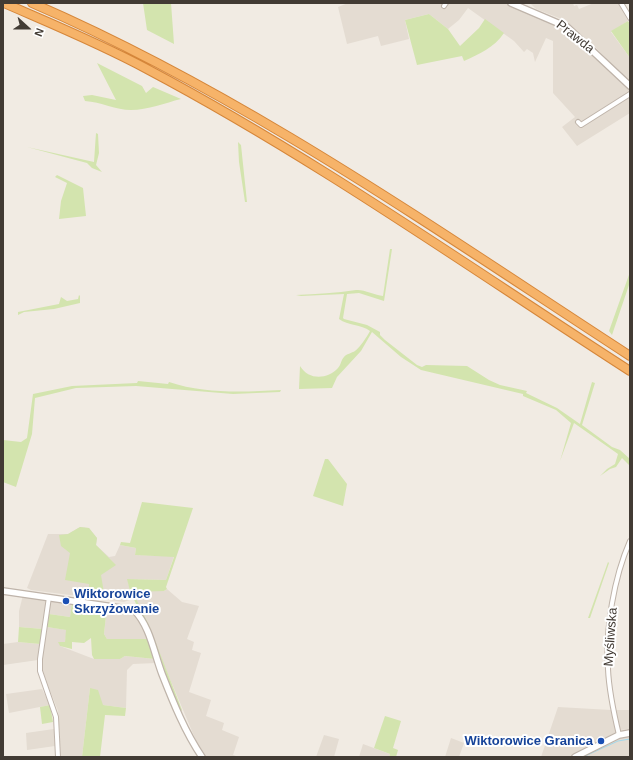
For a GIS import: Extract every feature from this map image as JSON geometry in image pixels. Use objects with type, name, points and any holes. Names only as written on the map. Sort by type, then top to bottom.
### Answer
[{"type":"highway","points":[[4,3],[61,27],[146,68],[276,142],[328,174],[630,371]]},
{"type":"highway","points":[[32,3],[149,58],[271,126],[342,169],[630,356]]},
{"type":"street","name":"Prawda","points":[[511,3],[567,28],[630,86]]},
{"type":"street","points":[[524,9],[526,3]]},
{"type":"street","points":[[621,3],[630,18]]},
{"type":"street","points":[[578,122],[581,125],[630,94]]},
{"type":"street","name":"Myśliwska","points":[[619,735],[612,706],[607,649],[613,603],[619,574],[630,541]]},
{"type":"street","points":[[3,591],[113,605],[134,610],[138,613],[145,625],[165,680],[192,740],[202,757]]},
{"type":"street","points":[[49,597],[40,659],[40,671],[56,717],[58,757]]},
{"type":"street","points":[[575,757],[619,735],[630,733]]},
{"type":"shaded area","points":[[348,3],[442,3],[442,9],[447,8],[449,3],[505,3],[552,23],[587,48],[630,90],[630,113],[577,146],[562,127],[575,117],[553,93],[553,41],[546,38],[535,62],[533,53],[527,49],[524,52],[514,41],[468,8],[459,20],[448,29],[429,14],[405,20],[409,39],[381,46],[378,36],[347,44],[338,7]]},
{"type":"shaded area","points":[[530,3],[573,3],[574,6],[577,5],[579,9],[594,3],[618,3],[628,21],[611,32],[630,58],[630,83],[594,46],[559,18],[536,9]]},
{"type":"shaded area","points":[[80,527],[89,528],[97,538],[96,545],[109,557],[115,556],[120,545],[136,548],[135,555],[174,556],[166,580],[128,579],[130,591],[164,591],[167,589],[182,602],[199,606],[187,639],[194,642],[192,650],[201,653],[189,692],[211,700],[206,716],[224,723],[222,730],[239,737],[233,755],[239,757],[207,757],[197,743],[159,653],[149,625],[135,598],[124,602],[31,590],[27,588],[48,534],[68,534]]},
{"type":"shaded area","points":[[23,595],[47,599],[43,629],[19,627],[19,611]]},
{"type":"shaded area","points":[[51,600],[72,602],[70,617],[49,614]]},
{"type":"shaded area","points":[[107,607],[130,610],[137,615],[148,639],[107,639],[104,634]]},
{"type":"shaded area","points":[[47,627],[67,630],[65,642],[60,646],[94,659],[120,659],[125,656],[155,659],[156,663],[133,664],[127,670],[126,708],[102,705],[90,688],[82,757],[61,757],[58,711],[43,673],[42,658]]},
{"type":"shaded area","points":[[18,642],[40,644],[38,660],[3,665],[3,644]]},
{"type":"shaded area","points":[[42,689],[50,705],[9,713],[6,694]]},
{"type":"shaded area","points":[[558,707],[611,710],[617,733],[569,757],[541,757]]},
{"type":"shaded area","points":[[616,710],[630,710],[630,729],[620,730]]},
{"type":"shaded area","points":[[54,729],[55,746],[27,750],[26,733]]},
{"type":"shaded area","points":[[324,735],[339,739],[334,757],[316,757]]},
{"type":"shaded area","points":[[630,736],[630,757],[582,757],[623,737]]},
{"type":"shaded area","points":[[451,738],[464,743],[459,757],[445,757]]},
{"type":"shaded area","points":[[363,744],[390,754],[389,757],[359,757]]},
{"type":"green space","points":[[143,3],[171,3],[174,44],[147,30]]},
{"type":"green space","points":[[429,14],[448,29],[460,46],[479,28],[485,19],[504,33],[491,47],[464,61],[462,56],[417,65],[405,20]]},
{"type":"green space","points":[[628,21],[630,24],[630,58],[611,31]]},
{"type":"green space","points":[[97,63],[142,86],[146,93],[153,87],[181,99],[150,108],[137,110],[120,109],[85,101],[83,96],[92,95],[116,100]]},
{"type":"green space","points":[[96,133],[98,134],[99,153],[96,165],[102,172],[92,168],[87,163],[27,147],[94,162]]},
{"type":"green space","points":[[238,142],[241,145],[247,202],[245,202],[239,162]]},
{"type":"green space","points":[[57,175],[83,188],[86,216],[59,219],[61,201],[67,183],[55,177]]},
{"type":"green space","points":[[390,249],[392,249],[384,301],[359,293],[347,294],[344,319],[367,325],[380,332],[380,335],[385,340],[417,365],[422,367],[426,365],[467,366],[500,385],[527,391],[526,393],[557,408],[580,424],[592,382],[595,383],[582,425],[612,447],[620,450],[630,459],[630,466],[622,458],[616,467],[600,476],[615,464],[618,454],[574,423],[560,461],[571,423],[556,410],[523,396],[523,394],[421,370],[401,357],[372,332],[361,351],[337,377],[332,388],[299,389],[300,366],[304,371],[313,376],[319,377],[334,372],[345,356],[357,349],[370,331],[363,327],[346,323],[339,319],[344,294],[296,295],[359,290],[383,296]]},
{"type":"green space","points":[[630,272],[630,282],[612,335],[609,331]]},
{"type":"green space","points":[[79,295],[80,303],[54,309],[24,312],[18,315],[18,312],[59,304],[61,297],[67,301],[78,299]]},
{"type":"green space","points":[[138,381],[168,384],[169,382],[196,389],[224,391],[281,390],[280,392],[233,394],[136,386],[76,388],[35,398],[32,434],[16,487],[3,482],[3,440],[21,442],[27,438],[33,394],[72,386],[137,383]]},
{"type":"green space","points":[[325,459],[328,459],[347,484],[343,506],[313,496]]},
{"type":"green space","points":[[142,502],[193,508],[166,587],[167,589],[164,591],[133,592],[140,607],[137,606],[130,591],[127,579],[166,580],[174,557],[135,555],[136,548],[120,545],[121,542],[130,543]]},
{"type":"green space","points":[[80,527],[89,528],[97,538],[96,545],[116,565],[101,575],[105,599],[89,597],[89,584],[65,580],[70,553],[61,546],[59,535],[68,534]]},
{"type":"green space","points":[[608,562],[609,563],[590,618],[588,618]]},
{"type":"green space","points":[[72,602],[107,607],[104,634],[107,639],[148,639],[155,659],[125,656],[120,659],[94,659],[92,655],[91,638],[84,643],[72,642],[72,649],[60,646],[58,642],[65,642],[66,630],[47,627],[49,614],[70,617]]},
{"type":"green space","points":[[141,609],[149,625],[182,710],[181,711],[163,670],[148,626],[140,612]]},
{"type":"green space","points":[[19,627],[43,629],[40,644],[18,642]]},
{"type":"green space","points":[[90,688],[98,690],[103,705],[126,708],[125,716],[105,715],[100,757],[82,757]]},
{"type":"green space","points":[[50,705],[53,722],[42,724],[40,707]]},
{"type":"green space","points":[[385,716],[401,721],[393,748],[398,750],[396,757],[389,757],[390,754],[374,748]]},
{"type":"waterway","points":[[583,757],[618,741],[630,739]]},
{"type":"place","name":"Wiktorowice Skrzyżowanie","points":[[66,601]]},
{"type":"place","name":"Wiktorowice Granica","points":[[601,741]]}]
